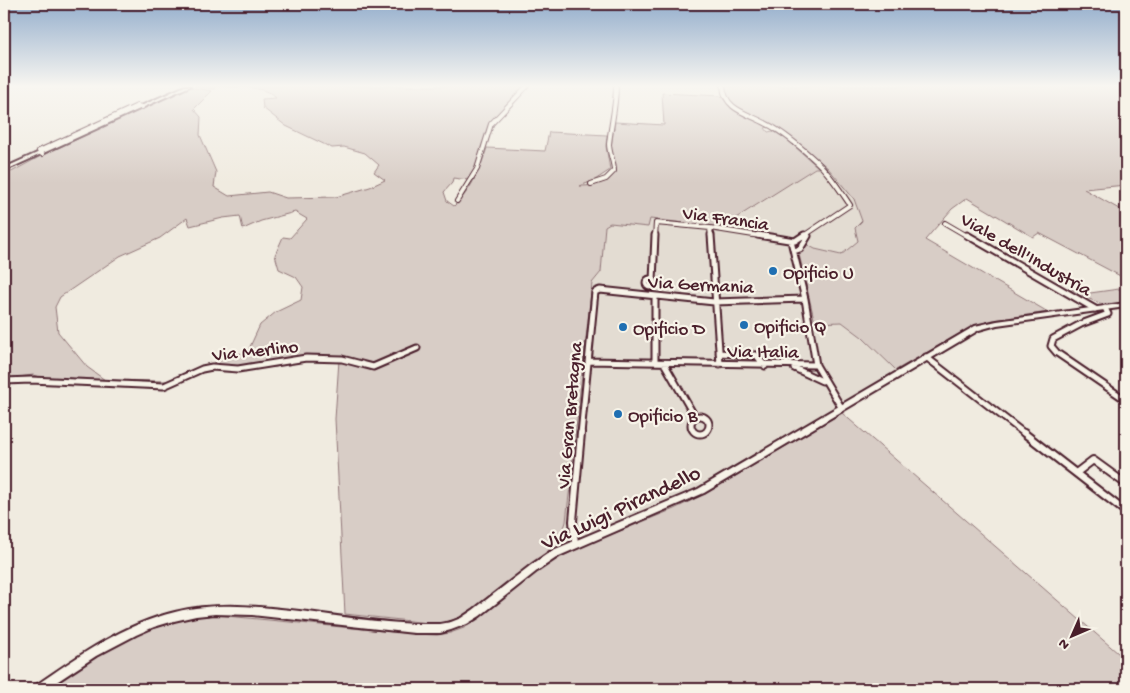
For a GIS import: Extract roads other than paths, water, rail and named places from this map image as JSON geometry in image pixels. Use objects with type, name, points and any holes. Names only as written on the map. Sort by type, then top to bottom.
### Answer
[{"type":"street","points":[[4,170],[118,118]]},
{"type":"street","points":[[457,201],[477,169],[490,124],[496,118]]},
{"type":"street","points":[[591,184],[606,179],[614,171],[614,163],[609,147],[614,118]]},
{"type":"street","points":[[754,118],[768,124],[816,161],[833,180],[850,205],[793,241],[816,366],[841,407]]},
{"type":"street","name":"Via Francia","points":[[653,281],[656,223],[710,228],[802,244]]},
{"type":"street","name":"Viale dell'Industria","points":[[945,224],[1095,309]]},
{"type":"street","points":[[710,228],[720,364]]},
{"type":"street","points":[[794,251],[800,249],[811,231]]},
{"type":"street","name":"Via Germania","points":[[597,290],[714,302],[805,299]]},
{"type":"street","name":"Via Gran Bretagna","points":[[575,544],[573,520],[595,292],[597,290]]},
{"type":"street","points":[[655,297],[655,362]]},
{"type":"street","name":"Via Luigi Pirandello","points":[[38,689],[90,656],[138,629],[162,620],[196,612],[242,610],[391,626],[438,629],[452,626],[474,615],[538,565],[575,544],[701,490],[977,328],[1126,305]]},
{"type":"street","points":[[1105,308],[1108,314],[1068,330],[1053,340],[1051,346],[1057,353],[1126,400]]},
{"type":"street","name":"Via Merlino","points":[[4,382],[31,380],[164,386],[202,369],[212,367],[238,369],[306,358],[342,359],[373,367],[418,348]]},
{"type":"street","points":[[719,353],[756,355],[765,366]]},
{"type":"street","points":[[926,357],[1126,512]]},
{"type":"street","name":"Via Italia","points":[[589,361],[816,366]]},
{"type":"street","points":[[664,363],[695,417]]},
{"type":"street","points":[[789,366],[804,371],[824,382]]},
{"type":"street","points":[[1076,473],[1093,460],[1126,484]]},
{"type":"place","name":"Opificio U","points":[[773,271]]},
{"type":"place","name":"Opificio Q","points":[[744,325]]},
{"type":"place","name":"Opificio D","points":[[623,327]]},
{"type":"place","name":"Opificio B","points":[[618,414]]}]
